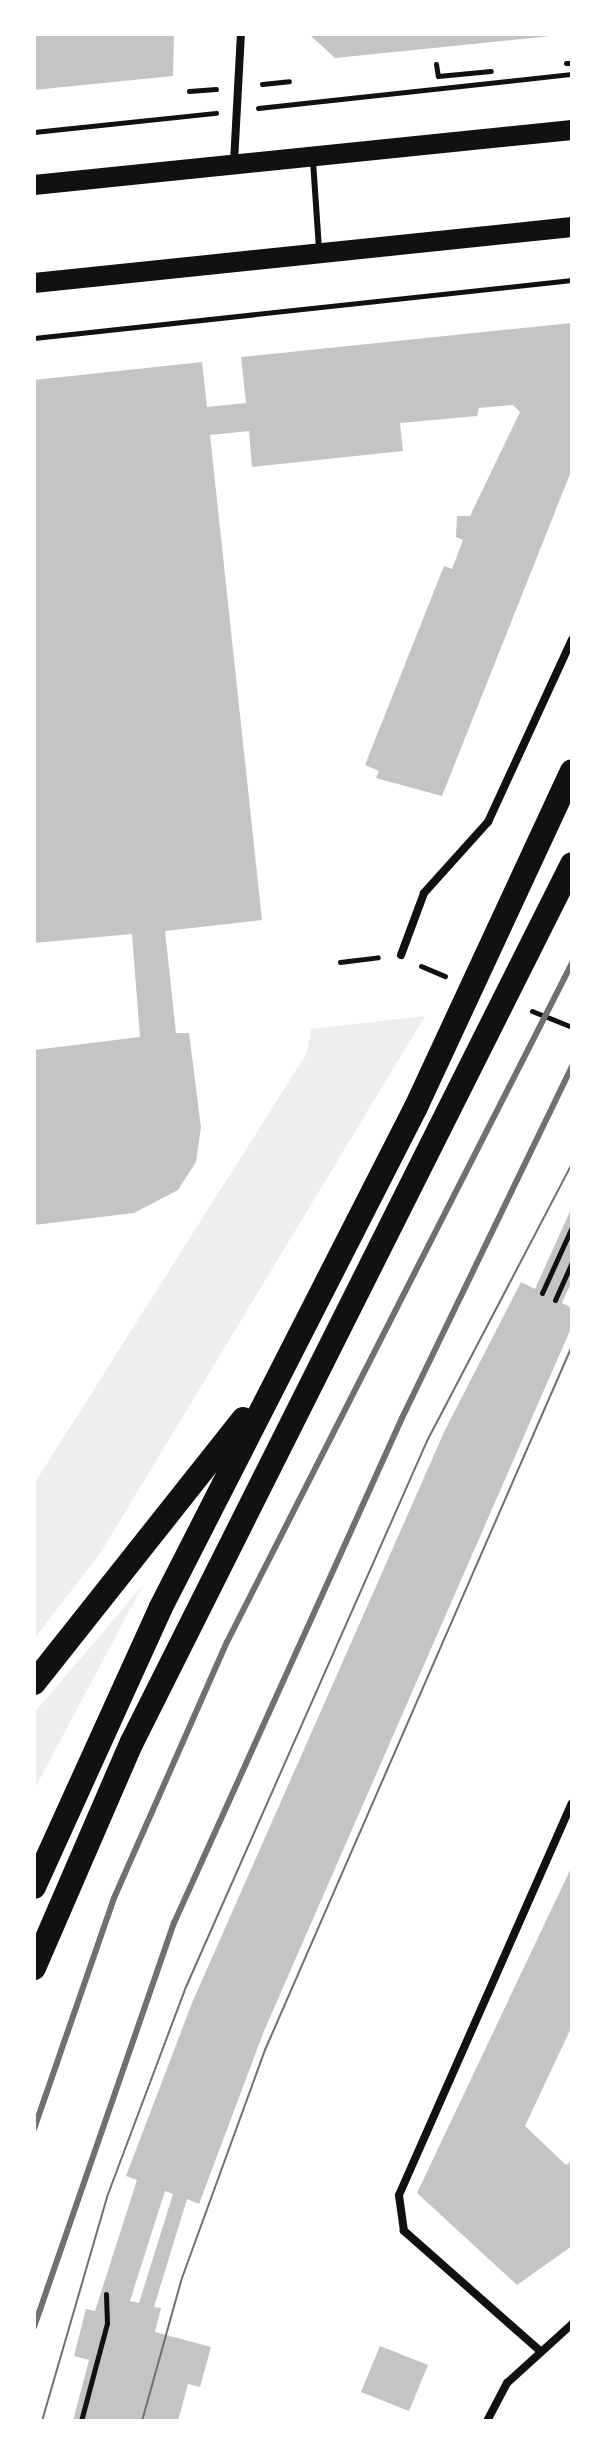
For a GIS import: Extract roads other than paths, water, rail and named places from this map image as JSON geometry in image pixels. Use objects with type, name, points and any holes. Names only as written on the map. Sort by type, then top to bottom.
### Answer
[{"type":"highway","points":[[34,1887],[92,1749],[282,1366],[416,1107],[572,771]]},
{"type":"highway","points":[[34,1968],[132,1742],[572,864]]},
{"type":"highway","points":[[34,1683],[282,1366]]},
{"type":"main road","points":[[34,185],[234,162],[313,157],[572,130]]},
{"type":"main road","points":[[34,283],[572,227]]},
{"type":"street","points":[[234,162],[241,34]]},
{"type":"street","points":[[401,955],[424,893],[488,822],[572,639]]},
{"type":"street","points":[[538,2349],[404,2231],[399,2195],[572,1803]]},
{"type":"street","points":[[487,2421],[507,2383],[538,2349],[572,2324]]},
{"type":"lane","points":[[313,157],[319,253]]},
{"type":"tram line","points":[[42,2421],[107,2197],[186,1987],[427,1441],[572,1164]]},
{"type":"tram line","points":[[142,2421],[182,2278],[265,2050],[572,1346]]},
{"type":"railway","points":[[34,2129],[114,1898],[227,1642],[572,963]]},
{"type":"railway","points":[[34,2327],[174,1923],[402,1418],[572,1066]]}]
